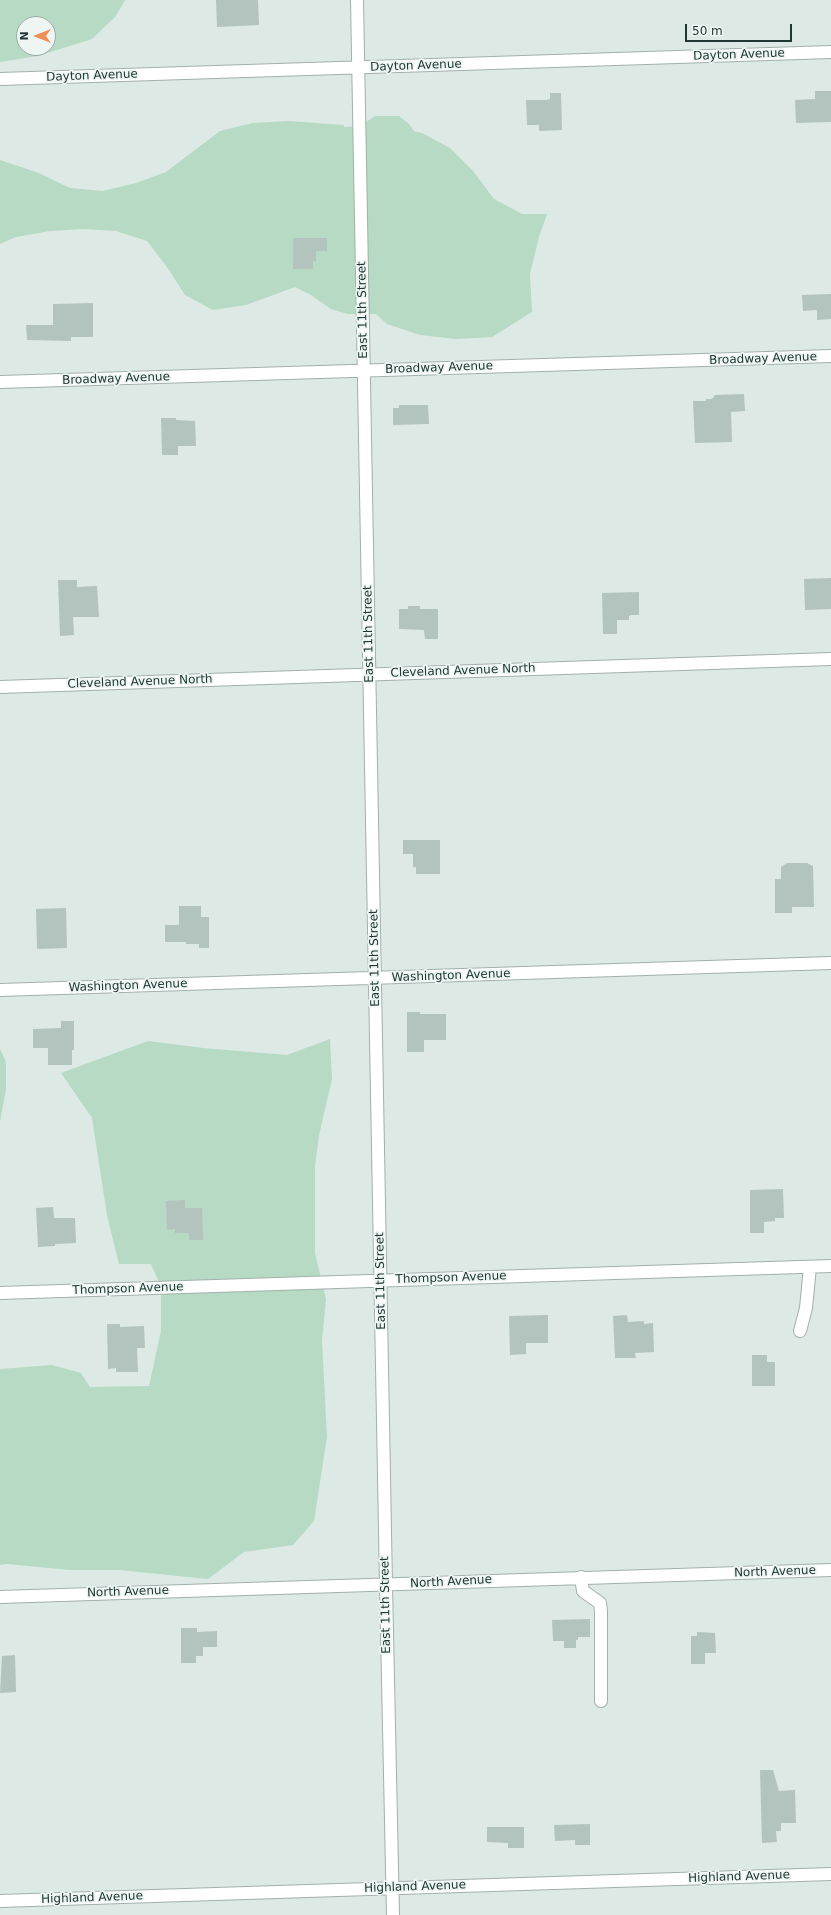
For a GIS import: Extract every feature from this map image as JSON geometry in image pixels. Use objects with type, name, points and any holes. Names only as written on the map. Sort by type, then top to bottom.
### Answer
[{"type":"street","name":"East 11th Street","points":[[357,0],[393,1915]]},
{"type":"street","name":"Dayton Avenue","points":[[0,79],[831,52]]},
{"type":"street","name":"Broadway Avenue","points":[[0,382],[831,356]]},
{"type":"street","name":"Cleveland Avenue North","points":[[0,687],[831,659]]},
{"type":"street","name":"Washington Avenue","points":[[0,990],[831,963]]},
{"type":"street","points":[[800,1331],[806,1308],[810,1266]]},
{"type":"street","name":"Thompson Avenue","points":[[0,1293],[831,1266]]},
{"type":"street","name":"North Avenue","points":[[0,1597],[386,1585],[471,1580],[831,1570]]},
{"type":"street","points":[[581,1578],[583,1592],[600,1603],[602,1612],[600,1701]]},
{"type":"street","name":"Highland Avenue","points":[[0,1901],[393,1887],[831,1874]]},
{"type":"green space","points":[[0,0],[125,0],[115,17],[92,39],[56,50],[56,16],[16,16],[16,56],[38,56],[0,62]]},
{"type":"green space","points":[[375,116],[399,116],[409,124],[414,131],[422,133],[450,148],[473,171],[494,199],[522,214],[547,214],[539,237],[530,274],[532,312],[492,337],[456,339],[420,335],[387,324],[376,314],[348,314],[331,309],[311,295],[295,287],[246,305],[213,310],[185,295],[167,267],[147,241],[116,231],[83,229],[50,231],[16,237],[0,244],[0,160],[39,173],[70,188],[103,191],[136,183],[166,172],[220,131],[253,123],[289,121],[344,125],[344,127],[360,126]]},
{"type":"green space","points":[[330,1039],[332,1079],[319,1135],[315,1166],[315,1253],[326,1299],[322,1341],[327,1437],[314,1521],[293,1545],[244,1552],[208,1579],[119,1570],[70,1570],[7,1564],[0,1565],[0,1369],[52,1365],[81,1373],[90,1387],[149,1386],[161,1331],[161,1287],[151,1264],[119,1264],[107,1215],[92,1118],[61,1073],[148,1041],[203,1048],[287,1055]]},
{"type":"green space","points":[[0,1049],[6,1062],[6,1089],[0,1122]]},
{"type":"building","points":[[216,0],[258,0],[259,25],[217,27]]},
{"type":"building","points":[[815,91],[831,91],[831,122],[796,123],[795,100],[815,99]]},
{"type":"building","points":[[550,93],[561,93],[562,130],[539,131],[539,125],[527,125],[526,100],[550,99]]},
{"type":"building","points":[[293,238],[327,238],[327,251],[316,251],[316,261],[313,261],[313,269],[293,269]]},
{"type":"building","points":[[831,294],[831,319],[817,320],[817,310],[803,311],[802,295]]},
{"type":"building","points":[[93,303],[93,337],[71,337],[71,341],[27,340],[26,325],[53,325],[53,304]]},
{"type":"building","points":[[744,394],[745,411],[731,412],[732,442],[695,443],[693,401],[706,401],[706,399],[712,399],[715,395]]},
{"type":"building","points":[[399,405],[428,405],[429,424],[393,425],[393,408],[399,408]]},
{"type":"building","points":[[161,418],[176,418],[176,420],[195,421],[196,446],[178,446],[178,455],[162,455]]},
{"type":"building","points":[[831,578],[831,609],[805,610],[804,579]]},
{"type":"building","points":[[58,580],[77,580],[77,587],[97,586],[99,617],[73,617],[74,635],[60,636]]},
{"type":"building","points":[[639,592],[639,615],[629,616],[629,620],[617,620],[617,634],[603,634],[602,593]]},
{"type":"building","points":[[408,606],[420,606],[420,609],[438,609],[438,639],[425,639],[424,630],[399,629],[399,609],[408,609]]},
{"type":"building","points":[[403,840],[440,840],[440,874],[416,874],[416,867],[413,867],[413,854],[403,854]]},
{"type":"building","points":[[787,863],[807,863],[813,866],[814,907],[792,907],[792,913],[775,913],[775,879],[781,879],[781,867]]},
{"type":"building","points":[[179,906],[201,906],[201,917],[209,917],[209,948],[199,948],[199,944],[186,944],[186,942],[165,942],[165,925],[179,925]]},
{"type":"building","points":[[66,908],[67,948],[37,949],[36,909]]},
{"type":"building","points":[[407,1012],[420,1012],[420,1014],[446,1014],[446,1040],[424,1040],[424,1052],[407,1052]]},
{"type":"building","points":[[61,1021],[74,1021],[74,1050],[72,1050],[72,1065],[48,1065],[48,1048],[33,1048],[33,1029],[61,1028]]},
{"type":"building","points":[[783,1189],[784,1218],[775,1218],[775,1221],[764,1222],[764,1233],[750,1233],[750,1190]]},
{"type":"building","points":[[185,1200],[185,1208],[202,1208],[203,1240],[189,1240],[189,1233],[175,1233],[175,1229],[167,1230],[166,1201]]},
{"type":"building","points":[[53,1207],[54,1218],[75,1218],[76,1243],[55,1244],[55,1246],[38,1247],[36,1208]]},
{"type":"building","points":[[548,1315],[548,1343],[526,1343],[526,1354],[510,1355],[509,1316]]},
{"type":"building","points":[[627,1315],[628,1322],[644,1321],[644,1324],[653,1323],[654,1352],[635,1353],[636,1358],[615,1358],[613,1316]]},
{"type":"building","points":[[107,1324],[120,1324],[120,1327],[144,1326],[145,1348],[137,1348],[138,1372],[116,1372],[116,1368],[108,1369]]},
{"type":"building","points":[[752,1355],[767,1355],[767,1362],[775,1362],[775,1386],[752,1386]]},
{"type":"building","points":[[590,1619],[590,1637],[578,1637],[578,1640],[576,1640],[576,1648],[564,1648],[564,1641],[553,1641],[552,1620]]},
{"type":"building","points":[[181,1628],[197,1628],[197,1632],[217,1631],[217,1647],[203,1647],[203,1656],[196,1656],[196,1663],[181,1663]]},
{"type":"building","points":[[697,1632],[715,1633],[716,1653],[705,1653],[705,1664],[691,1664],[691,1636],[697,1636]]},
{"type":"building","points":[[15,1655],[16,1692],[0,1693],[2,1656]]},
{"type":"building","points":[[760,1770],[773,1770],[779,1791],[795,1790],[796,1823],[781,1823],[781,1831],[776,1831],[777,1842],[762,1843]]},
{"type":"building","points":[[590,1824],[590,1845],[575,1845],[575,1840],[555,1841],[554,1825]]},
{"type":"building","points":[[487,1827],[524,1827],[524,1848],[508,1848],[508,1843],[487,1842]]}]
